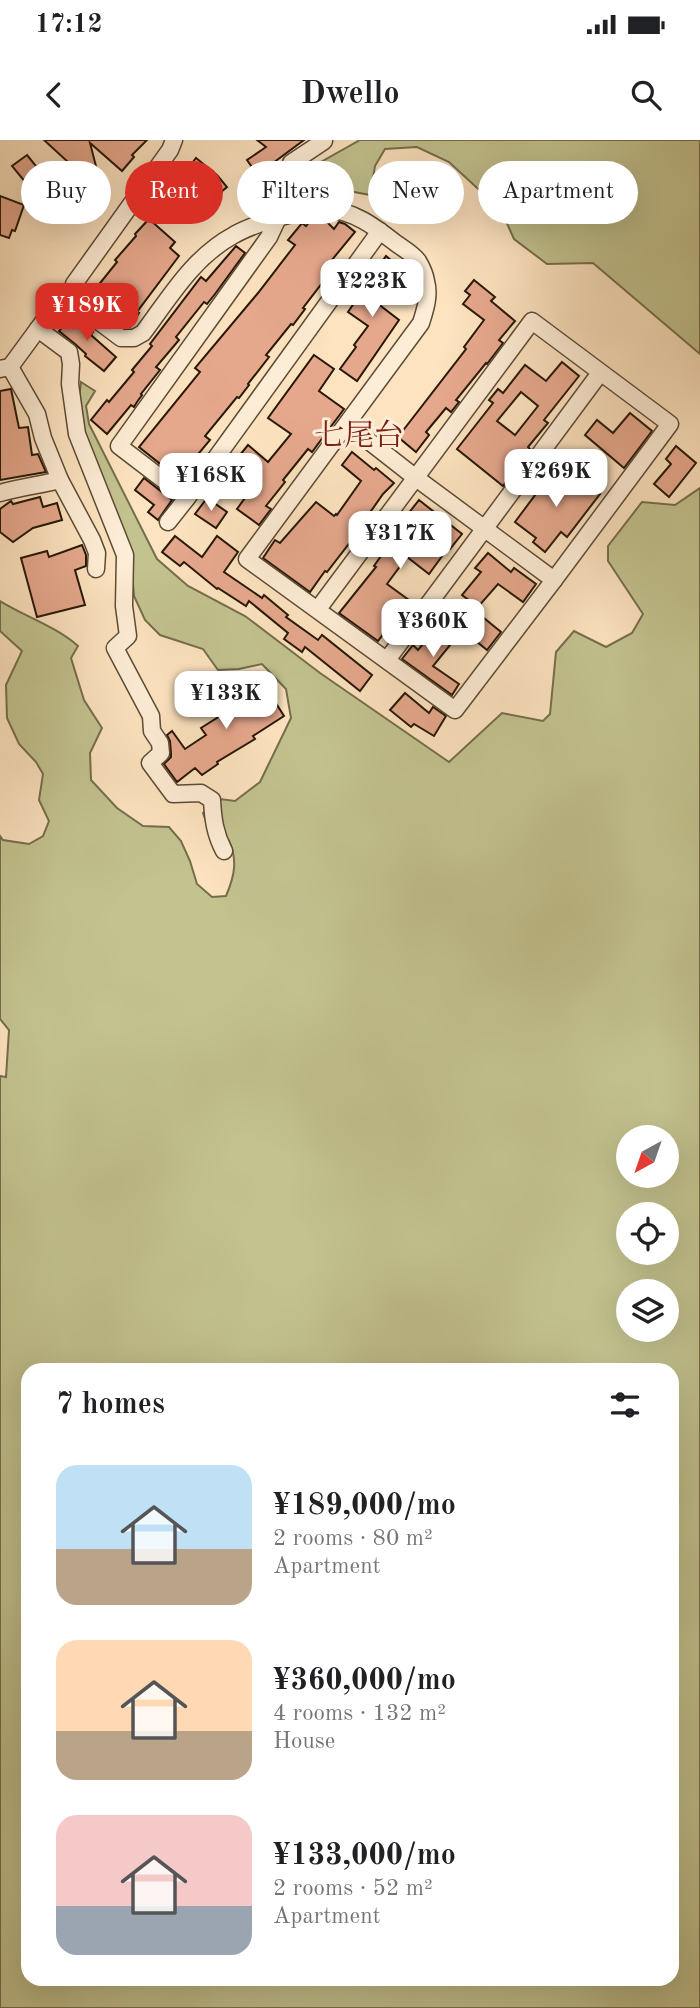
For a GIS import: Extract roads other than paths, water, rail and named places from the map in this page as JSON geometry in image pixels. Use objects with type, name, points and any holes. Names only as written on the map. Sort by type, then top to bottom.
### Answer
[{"type":"street","points":[[174,140],[170,150],[74,284],[72,294],[77,305],[121,338],[134,338],[143,333],[206,253],[235,234],[262,224]]},
{"type":"street","points":[[294,161],[324,140]]},
{"type":"street","points":[[318,608],[532,321],[670,424],[455,710],[247,559],[421,323],[427,304],[426,282],[419,262],[367,221],[354,215]]},
{"type":"street","points":[[187,498],[120,446],[269,237],[275,224]]},
{"type":"street","points":[[168,522],[380,231]]},
{"type":"street","points":[[72,294],[54,307],[5,368],[37,414],[60,480],[97,553],[96,569]]},
{"type":"street","points":[[38,329],[69,352],[70,384],[77,434],[125,555],[124,606],[128,636],[115,648],[151,716],[152,731],[160,743],[161,753],[150,763],[173,793],[201,793],[212,800],[214,827],[224,851]]},
{"type":"street","points":[[387,660],[600,373]]},
{"type":"street","points":[[347,424],[554,580]]},
{"type":"street","points":[[0,493],[60,480]]},
{"type":"district","name":"七尾台","points":[[359,437]]}]
